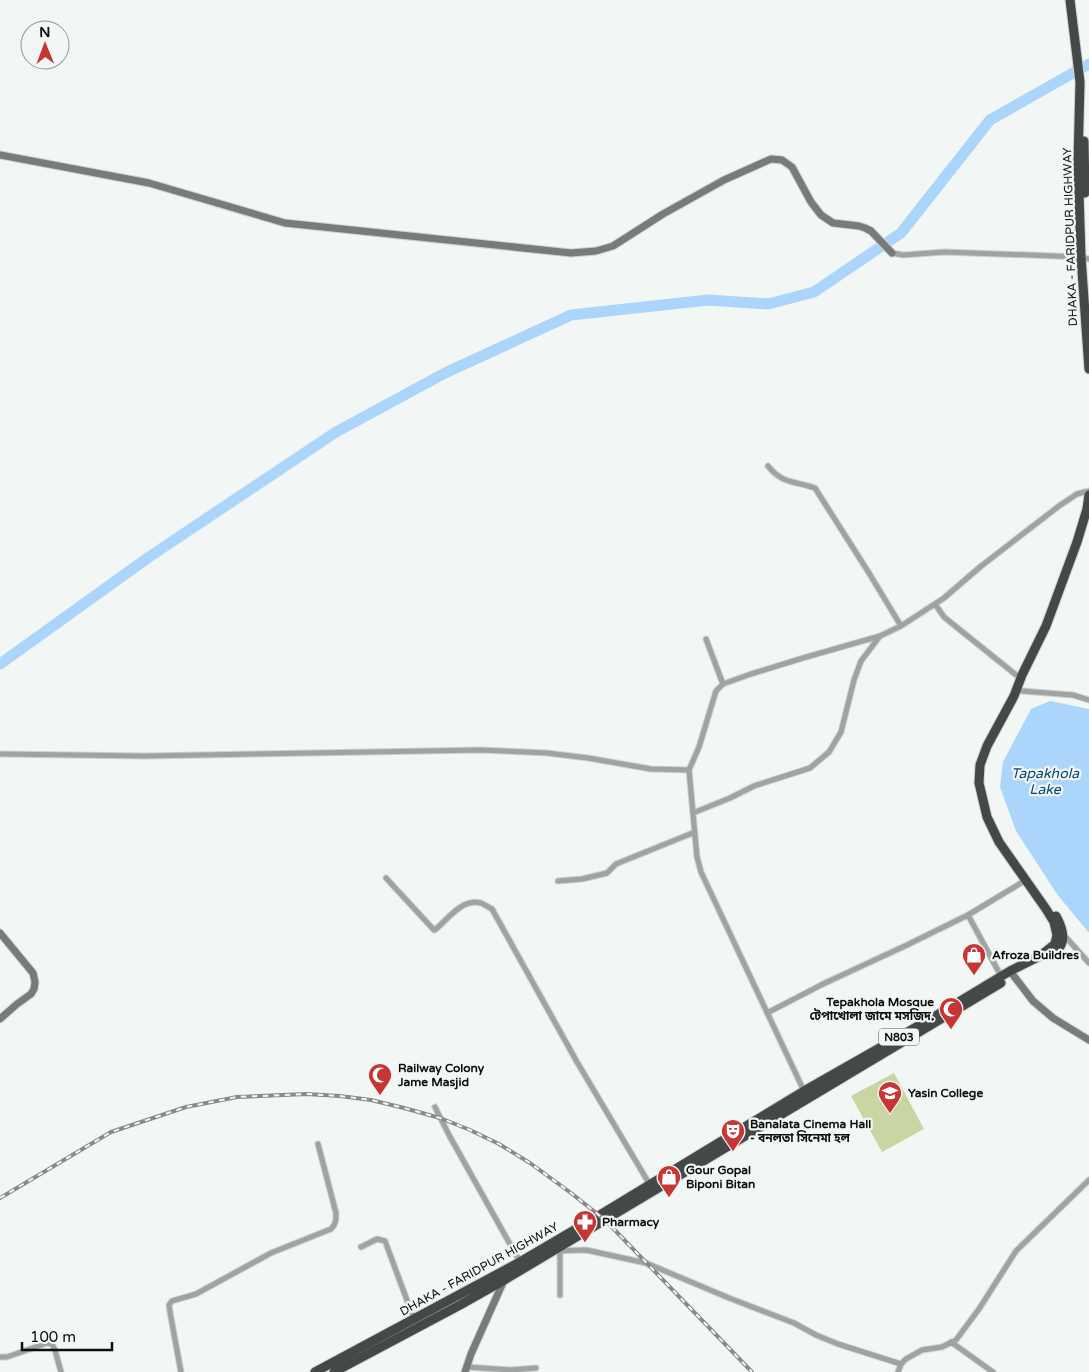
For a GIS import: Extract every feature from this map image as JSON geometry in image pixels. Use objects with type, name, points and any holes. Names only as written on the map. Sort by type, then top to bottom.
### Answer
[{"type":"highway","name":"DHAKA - FARIDPUR HIGHWAY","points":[[1070,0],[1080,82],[1080,104],[1083,116],[1089,369]]},
{"type":"highway","name":"DHAKA - FARIDPUR HIGHWAY","points":[[1086,258],[1089,288]]},
{"type":"highway","name":"DHAKA - FARIDPUR HIGHWAY","points":[[1066,581],[1089,496]]},
{"type":"highway","name":"DHAKA - FARIDPUR HIGHWAY","points":[[315,1372],[460,1305],[520,1262],[929,1023],[1040,956],[1055,944],[1057,935],[1054,922],[999,842],[979,783],[980,765],[987,746],[1014,696],[1046,626],[1066,581],[1089,520]]},
{"type":"highway","name":"DHAKA - FARIDPUR HIGHWAY","points":[[929,1023],[1001,976],[1043,960],[1059,948],[1063,934],[1051,906],[1004,840],[990,816],[984,782],[985,766],[991,748],[1022,691],[1023,677]]},
{"type":"highway","name":"DHAKA - FARIDPUR HIGHWAY","points":[[334,1372],[402,1331],[414,1319],[556,1251],[662,1186],[751,1128]]},
{"type":"street","points":[[0,155],[149,184],[285,223],[571,253],[596,251],[613,246],[663,214],[724,180],[771,159],[782,160],[792,167],[811,202],[821,215],[833,223],[859,226],[871,231],[892,253],[903,255],[946,252],[1086,258]]},
{"type":"street","points":[[768,466],[780,478],[786,481],[815,488],[901,626]]},
{"type":"street","points":[[807,1094],[701,872],[697,857],[689,770],[699,747],[716,691],[723,684],[880,636],[901,626],[944,598],[980,567],[1060,506],[1077,494],[1089,490]]},
{"type":"street","points":[[935,604],[944,617],[1023,677]]},
{"type":"street","points":[[693,813],[754,786],[810,768],[829,752],[841,732],[854,680],[861,661],[880,636]]},
{"type":"street","points":[[706,639],[723,684]]},
{"type":"street","points":[[1022,691],[1073,695],[1089,700]]},
{"type":"street","points":[[0,754],[145,756],[481,750],[547,753],[652,769],[689,770]]},
{"type":"street","points":[[558,881],[582,879],[607,873],[616,864],[695,832]]},
{"type":"street","points":[[386,878],[434,930],[463,904],[471,902],[481,903],[492,909],[577,1062],[650,1185]]},
{"type":"street","points":[[767,1013],[823,984],[968,916],[1026,880]]},
{"type":"street","points":[[968,916],[1001,976]]},
{"type":"street","points":[[0,933],[33,973],[35,982],[31,994],[0,1019]]},
{"type":"street","points":[[1063,934],[1089,963]]},
{"type":"street","points":[[1012,973],[1033,1001],[1053,1018],[1089,1040]]},
{"type":"street","points":[[435,1107],[520,1262]]},
{"type":"street","points":[[181,1372],[169,1305],[172,1301],[196,1294],[271,1252],[331,1229],[334,1225],[336,1213],[318,1144]]},
{"type":"street","points":[[1088,1181],[1089,1189]]},
{"type":"street","points":[[898,1372],[901,1364],[906,1359],[922,1350],[942,1347],[956,1340],[979,1309],[1016,1250],[1088,1181]]},
{"type":"street","points":[[361,1247],[377,1239],[385,1241],[414,1319]]},
{"type":"street","points":[[560,1295],[556,1251],[586,1250],[646,1262],[729,1298],[794,1323],[838,1344],[901,1364]]},
{"type":"street","points":[[504,1275],[466,1369],[510,1370],[536,1368]]},
{"type":"street","points":[[951,1342],[993,1372]]},
{"type":"street","points":[[0,1357],[7,1357],[47,1343],[52,1344],[62,1372]]},
{"type":"green space","points":[[894,1073],[924,1129],[882,1152],[851,1096]]},
{"type":"water","name":"Tapakhola Lake","points":[[1050,701],[1089,709],[1089,933],[1057,894],[1016,831],[1000,787],[1003,762],[1031,709]]},
{"type":"waterway","points":[[0,664],[149,557],[336,432],[445,373],[571,315],[708,300],[768,304],[814,292],[901,233],[990,120],[1089,64]]},
{"type":"railway","points":[[0,1198],[111,1132],[186,1107],[237,1097],[306,1094],[371,1100],[440,1118],[499,1144],[530,1163],[605,1220],[752,1372]]},
{"type":"place","name":"Afroza Buildres","points":[[974,976]]},
{"type":"place","name":"Tepakhola Mosque টেপাখোলা জামে মসজিদ.","points":[[951,1030]]},
{"type":"place","name":"Railway Colony Jame Masjid","points":[[380,1096]]},
{"type":"place","name":"Yasin College","points":[[890,1114]]},
{"type":"place","name":"Banalata Cinema Hall - বনলতা সিনেমা হল","points":[[733,1152]]},
{"type":"place","name":"Gour Gopal Biponi Bitan","points":[[669,1198]]},
{"type":"place","name":"Pharmacy","points":[[585,1243]]}]
